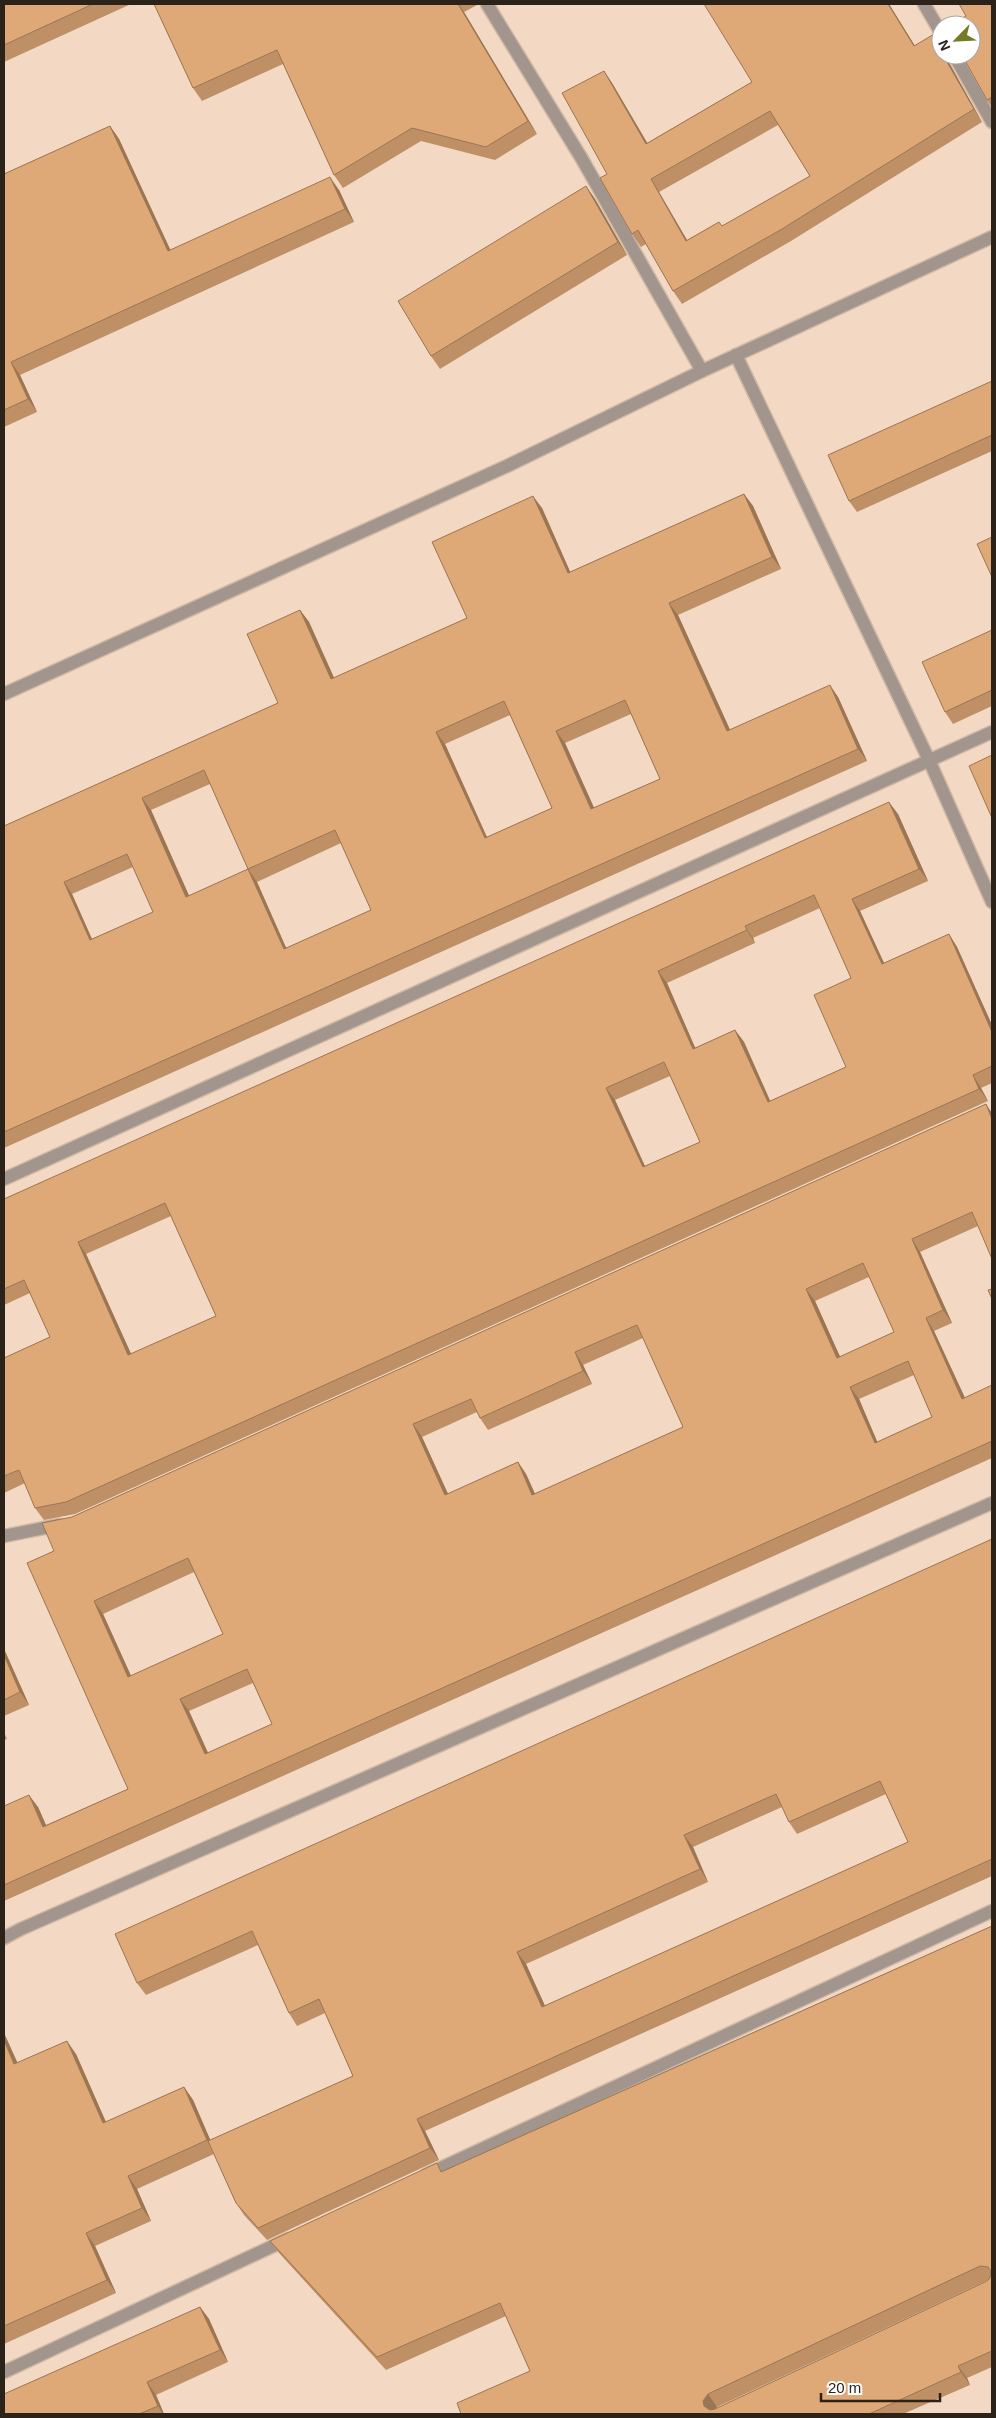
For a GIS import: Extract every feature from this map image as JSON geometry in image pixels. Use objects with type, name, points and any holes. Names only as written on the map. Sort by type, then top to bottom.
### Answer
[{"type":"street","points":[[487,4],[582,159],[702,371]]},
{"type":"street","points":[[924,4],[931,16]]},
{"type":"street","points":[[960,65],[992,122]]},
{"type":"street","points":[[4,694],[507,466],[702,371],[992,237]]},
{"type":"street","points":[[736,355],[929,760],[992,902]]},
{"type":"street","points":[[4,1179],[992,732]]},
{"type":"street","points":[[4,1938],[992,1502]]},
{"type":"street","points":[[4,1536],[68,1524]]},
{"type":"street","points":[[417,2179],[992,1911]]},
{"type":"street","points":[[4,2372],[300,2234]]},
{"type":"building","points":[[4,4],[93,4],[4,45]]},
{"type":"building","points":[[154,4],[458,4],[528,121],[486,147],[412,128],[334,175],[277,50],[193,88]]},
{"type":"building","points":[[704,4],[888,4],[914,46],[931,36],[931,65],[949,65],[974,109],[782,229],[673,291],[638,230],[632,234],[600,178],[607,174],[562,93],[604,71],[646,144],[752,82]],"holes":[[[770,111],[810,176],[722,226],[719,222],[686,241],[651,179]]]},
{"type":"building","points":[[959,4],[992,4],[992,97],[987,100],[968,65],[981,65],[981,15],[965,15]]},
{"type":"building","points":[[110,126],[168,251],[330,177],[345,209],[11,362],[28,399],[4,410],[4,174]]},
{"type":"building","points":[[586,186],[618,242],[431,356],[398,301]]},
{"type":"building","points":[[992,381],[992,435],[849,501],[828,455]]},
{"type":"building","points":[[744,494],[772,557],[669,603],[727,731],[830,685],[858,749],[4,1132],[4,826],[278,703],[247,634],[300,610],[331,679],[467,618],[432,542],[533,496],[568,573]],"holes":[[[625,700],[660,779],[591,809],[556,731]],[[504,701],[552,808],[485,838],[436,732]],[[204,770],[248,869],[186,897],[142,798]],[[335,830],[371,910],[284,949],[248,869]],[[127,854],[153,912],[90,940],[64,882]]]},
{"type":"building","points":[[992,537],[992,577],[977,544]]},
{"type":"building","points":[[992,630],[992,690],[945,712],[922,662]]},
{"type":"building","points":[[992,755],[992,818],[969,766]]},
{"type":"building","points":[[889,802],[919,869],[852,899],[882,964],[949,934],[992,1032],[992,1066],[973,1075],[979,1089],[66,1502],[35,1508],[19,1470],[4,1476],[4,1358],[50,1337],[24,1280],[4,1289],[4,1199]],"holes":[[[814,895],[851,978],[814,995],[846,1067],[768,1102],[735,1030],[693,1049],[658,971],[747,930],[745,926]],[[664,1062],[700,1142],[643,1167],[606,1088]],[[165,1203],[216,1316],[128,1355],[78,1242]]]},
{"type":"building","points":[[986,1104],[992,1119],[992,1259],[972,1212],[912,1239],[943,1310],[926,1318],[962,1399],[992,1385],[992,1441],[4,1885],[4,1806],[29,1795],[43,1827],[128,1789],[27,1563],[54,1551],[42,1523],[72,1517]],"holes":[[[863,1263],[894,1332],[837,1358],[806,1289]],[[637,1325],[683,1427],[532,1495],[518,1462],[445,1495],[413,1424],[471,1399],[480,1418],[583,1371],[575,1352]],[[908,1361],[932,1417],[875,1443],[850,1387]],[[188,1558],[223,1634],[128,1677],[94,1601]],[[247,1669],[272,1724],[205,1754],[180,1699]]]},
{"type":"building","points":[[992,1289],[992,1299],[988,1290]]},
{"type":"building","points":[[992,1539],[992,1859],[417,2119],[430,2148],[258,2228],[236,2203],[208,2141],[353,2076],[319,1999],[289,2013],[252,1931],[137,1983],[115,1934]],"holes":[[[880,1781],[908,1842],[542,2007],[517,1952],[700,1869],[684,1835],[776,1794],[789,1822]]]},
{"type":"building","points":[[4,1655],[20,1692],[4,1700]]},
{"type":"building","points":[[992,1926],[992,2351],[958,2366],[961,2372],[869,2414],[461,2414],[457,2403],[530,2371],[500,2303],[377,2357],[270,2241],[437,2163],[441,2172]],"holes":[[[980,2266],[988,2267],[991,2271],[990,2278],[987,2281],[715,2409],[710,2410],[704,2406],[703,2401],[708,2394]]]},
{"type":"building","points":[[4,2040],[14,2064],[67,2041],[103,2123],[184,2087],[207,2140],[128,2176],[142,2208],[86,2233],[107,2280],[4,2326]]},
{"type":"building","points":[[200,2307],[220,2350],[147,2382],[158,2406],[139,2414],[4,2414],[4,2394]]}]
